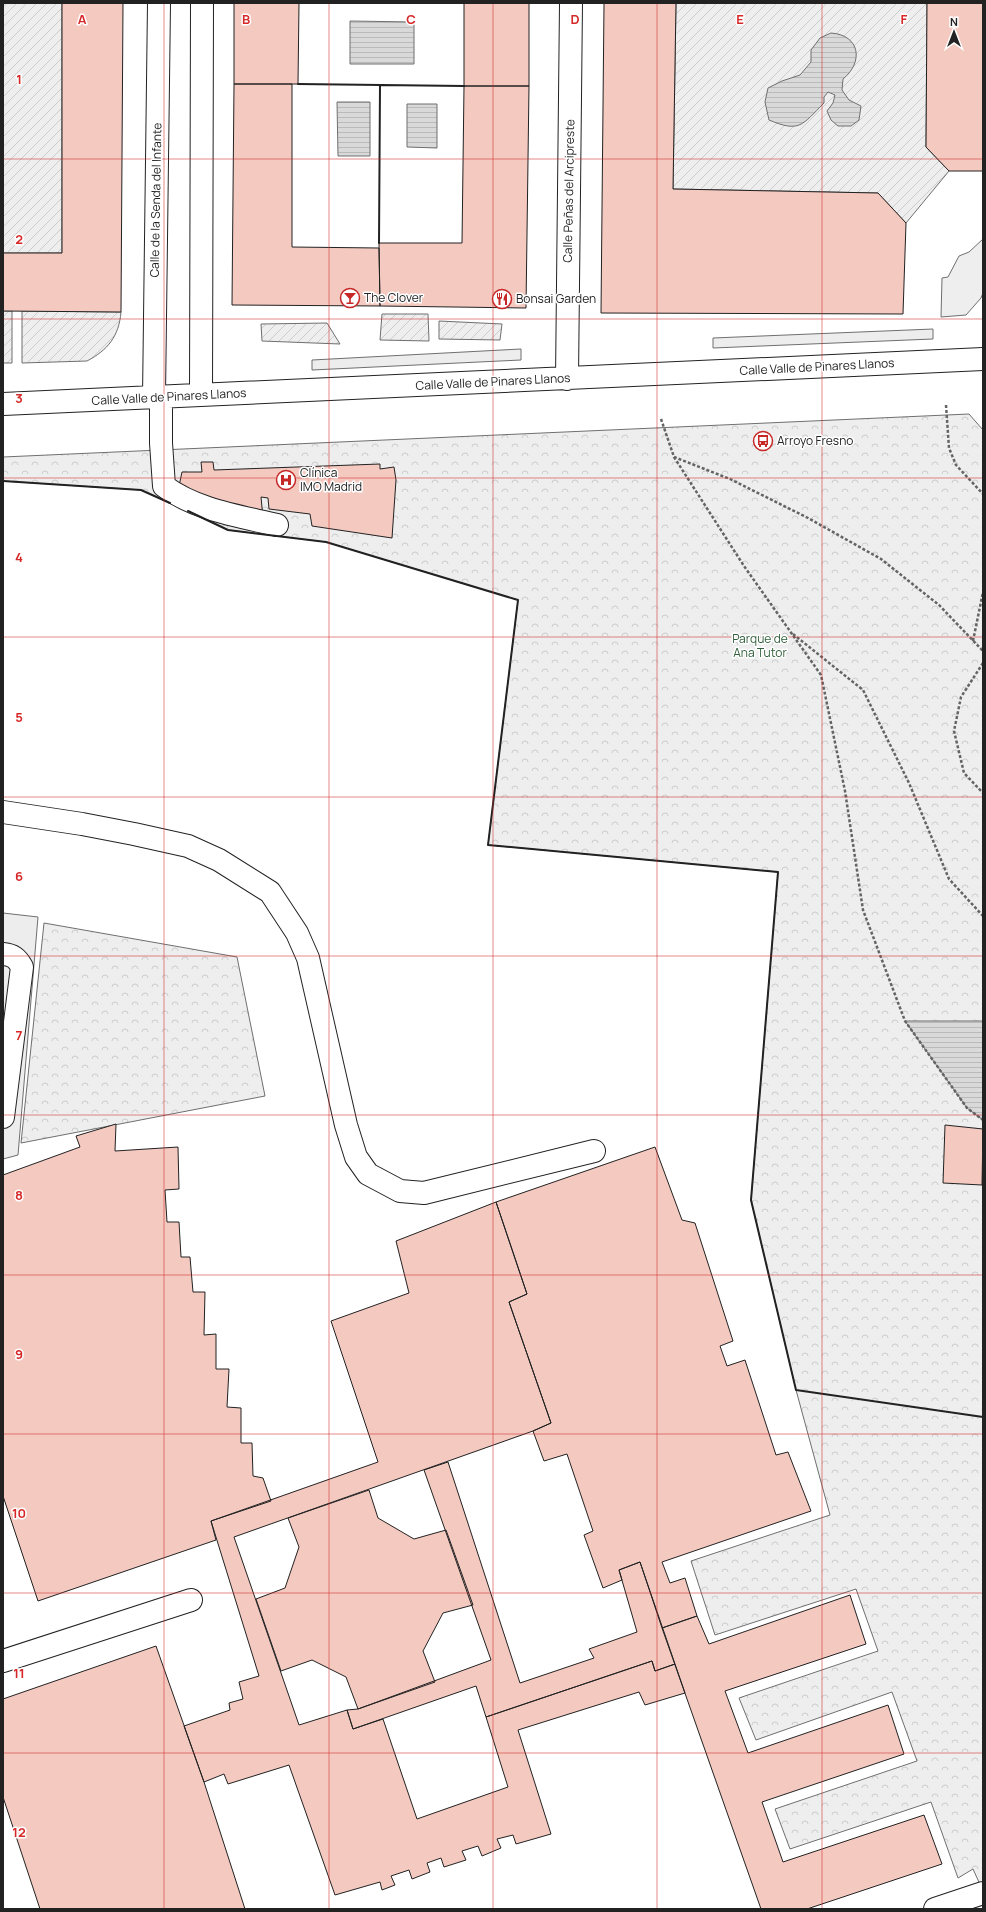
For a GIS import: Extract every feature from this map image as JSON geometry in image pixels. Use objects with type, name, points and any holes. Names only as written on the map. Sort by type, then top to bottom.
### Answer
[{"type":"street","name":"Calle de la Senda del Infante","points":[[159,3],[158,397],[164,486],[177,495],[217,511],[277,525]]},
{"type":"street","points":[[201,394],[202,3]]},
{"type":"street","name":"Calle Peñas del Arcipreste","points":[[567,379],[571,3]]},
{"type":"street","name":"Calle Valle de Pinares Llanos","points":[[3,404],[983,359]]},
{"type":"street","points":[[3,812],[82,824],[188,846],[219,860],[250,878],[270,892],[297,933],[308,958],[346,1125],[356,1157],[368,1174],[400,1191],[424,1194],[594,1151]]},
{"type":"street","points":[[3,954],[12,955],[18,959],[22,967],[11,994],[3,1117]]},
{"type":"street","points":[[3,1661],[191,1600]]},
{"type":"street","points":[[935,1909],[983,1892]]},
{"type":"path","points":[[946,405],[949,448],[956,464],[983,494]]},
{"type":"path","points":[[661,420],[674,457],[744,566],[821,675],[845,791],[863,910],[905,1021],[967,1108],[983,1120]]},
{"type":"path","points":[[674,457],[737,483],[808,518],[881,559],[939,605],[983,651]]},
{"type":"path","points":[[972,641],[983,592]]},
{"type":"path","points":[[790,631],[863,690],[909,783],[949,880],[983,916]]},
{"type":"path","points":[[983,663],[961,697],[954,731],[964,773],[983,793]]},
{"type":"green space","points":[[3,3],[62,3],[62,253],[3,253]]},
{"type":"green space","points":[[676,3],[927,3],[926,147],[949,171],[906,223],[878,193],[673,189]]},
{"type":"green space","points":[[983,239],[983,293],[981,298],[966,315],[941,317],[942,278],[948,277],[959,256],[969,252]]},
{"type":"green space","points":[[3,311],[12,311],[12,363],[3,363]]},
{"type":"green space","points":[[22,311],[121,312],[118,328],[111,341],[101,352],[87,361],[22,363]]},
{"type":"green space","points":[[382,314],[428,314],[429,341],[380,340]]},
{"type":"green space","points":[[439,321],[502,324],[500,340],[439,339]]},
{"type":"green space","points":[[327,323],[340,344],[262,341],[261,324]]},
{"type":"green space","name":"Parque de Ana Tutor","points":[[969,414],[983,430],[983,1891],[973,1869],[958,1878],[931,1802],[790,1849],[775,1809],[917,1761],[892,1692],[756,1740],[739,1698],[878,1651],[856,1589],[715,1635],[691,1561],[830,1515],[796,1390],[751,1200],[778,872],[488,845],[518,600],[326,542],[228,530],[141,490],[3,481],[3,457]]},
{"type":"green space","points":[[44,923],[237,957],[265,1096],[21,1143]]},
{"type":"shaded area","points":[[350,21],[414,22],[414,64],[350,64]]},
{"type":"shaded area","points":[[831,33],[841,35],[848,39],[856,50],[854,65],[843,79],[842,90],[849,100],[861,106],[859,120],[851,126],[838,126],[831,120],[827,111],[833,103],[835,95],[828,92],[824,97],[824,103],[800,125],[788,126],[769,120],[765,102],[768,88],[782,81],[800,75],[811,62],[811,50],[820,38]]},
{"type":"shaded area","points":[[337,102],[370,102],[370,156],[338,156]]},
{"type":"shaded area","points":[[407,104],[437,104],[437,148],[407,147]]},
{"type":"shaded area","points":[[933,329],[933,339],[713,348],[713,338]]},
{"type":"shaded area","points":[[521,349],[521,360],[312,370],[312,360]]},
{"type":"shaded area","points":[[3,913],[38,917],[18,1155],[3,1159]]},
{"type":"shaded area","points":[[905,1021],[983,1021],[983,1120],[967,1108]]},
{"type":"building","points":[[62,3],[123,3],[121,312],[3,311],[3,253],[62,253]]},
{"type":"building","points":[[234,3],[299,3],[298,84],[234,84]]},
{"type":"building","points":[[464,3],[529,3],[529,86],[464,86]]},
{"type":"building","points":[[604,3],[676,3],[673,189],[878,193],[906,223],[903,314],[601,313]]},
{"type":"building","points":[[927,3],[983,3],[983,171],[949,171],[926,147]]},
{"type":"building","points":[[234,84],[292,84],[292,247],[379,248],[380,306],[232,305]]},
{"type":"building","points":[[464,86],[529,86],[526,308],[380,306],[379,243],[462,243]]},
{"type":"building","points":[[201,462],[213,462],[214,470],[380,464],[380,469],[394,467],[396,480],[392,538],[312,526],[310,514],[269,509],[268,498],[261,497],[263,518],[179,486],[182,472],[202,472]]},
{"type":"building","points":[[116,1124],[115,1151],[178,1147],[179,1189],[165,1190],[167,1222],[179,1222],[181,1257],[190,1257],[193,1292],[205,1292],[204,1335],[216,1334],[216,1369],[229,1369],[227,1407],[241,1408],[241,1443],[252,1443],[253,1476],[263,1478],[271,1501],[211,1521],[216,1540],[38,1601],[3,1496],[3,1175],[80,1147],[76,1136]]},
{"type":"building","points":[[945,1125],[983,1129],[982,1185],[943,1183]]},
{"type":"building","points":[[655,1147],[682,1220],[695,1223],[733,1341],[720,1346],[727,1366],[745,1360],[776,1455],[788,1452],[811,1511],[662,1562],[670,1583],[685,1578],[697,1616],[662,1628],[640,1562],[619,1570],[622,1580],[603,1588],[584,1535],[593,1531],[567,1454],[544,1461],[533,1431],[551,1423],[509,1302],[527,1294],[496,1202]]},
{"type":"building","points":[[496,1202],[527,1294],[509,1302],[551,1423],[533,1431],[234,1537],[299,1725],[347,1710],[353,1729],[383,1719],[417,1819],[508,1787],[486,1717],[652,1661],[655,1671],[675,1664],[685,1693],[645,1705],[639,1692],[518,1730],[551,1834],[516,1844],[513,1835],[497,1839],[501,1848],[482,1856],[478,1846],[462,1851],[466,1860],[444,1867],[441,1858],[427,1863],[430,1872],[412,1879],[409,1870],[391,1876],[395,1885],[382,1890],[380,1882],[335,1895],[289,1765],[228,1784],[224,1774],[204,1782],[184,1726],[230,1710],[229,1703],[243,1699],[239,1682],[259,1676],[211,1521],[378,1462],[331,1321],[409,1293],[396,1241]]},
{"type":"building","points":[[448,1462],[520,1683],[594,1658],[589,1649],[637,1632],[619,1570],[640,1562],[675,1664],[655,1671],[652,1661],[486,1717],[476,1686],[353,1729],[347,1710],[358,1709],[491,1660],[424,1470]]},
{"type":"building","points":[[369,1490],[378,1518],[414,1539],[446,1530],[473,1605],[443,1613],[423,1651],[435,1682],[358,1709],[346,1677],[312,1660],[281,1671],[256,1599],[285,1588],[299,1547],[288,1518]]},
{"type":"building","points":[[850,1595],[866,1644],[725,1691],[748,1753],[888,1705],[904,1754],[762,1802],[783,1862],[924,1815],[942,1864],[807,1909],[761,1909],[662,1628],[697,1616],[709,1644]]},
{"type":"building","points":[[156,1646],[204,1782],[245,1909],[40,1909],[3,1797],[3,1699]]},
{"type":"wall","points":[[298,84],[464,86]]},
{"type":"wall","points":[[379,243],[380,85]]},
{"type":"wall","points":[[3,481],[141,490],[170,503]]},
{"type":"wall","points":[[188,511],[228,530],[326,542],[518,600],[488,845],[778,872],[751,1200],[796,1390],[983,1417]]},
{"type":"place","name":"The Clover","points":[[350,298]]},
{"type":"place","name":"Bonsai Garden","points":[[502,299]]},
{"type":"place","name":"Arroyo Fresno","points":[[763,441]]},
{"type":"place","name":"Clínica IMO Madrid","points":[[286,480]]}]
